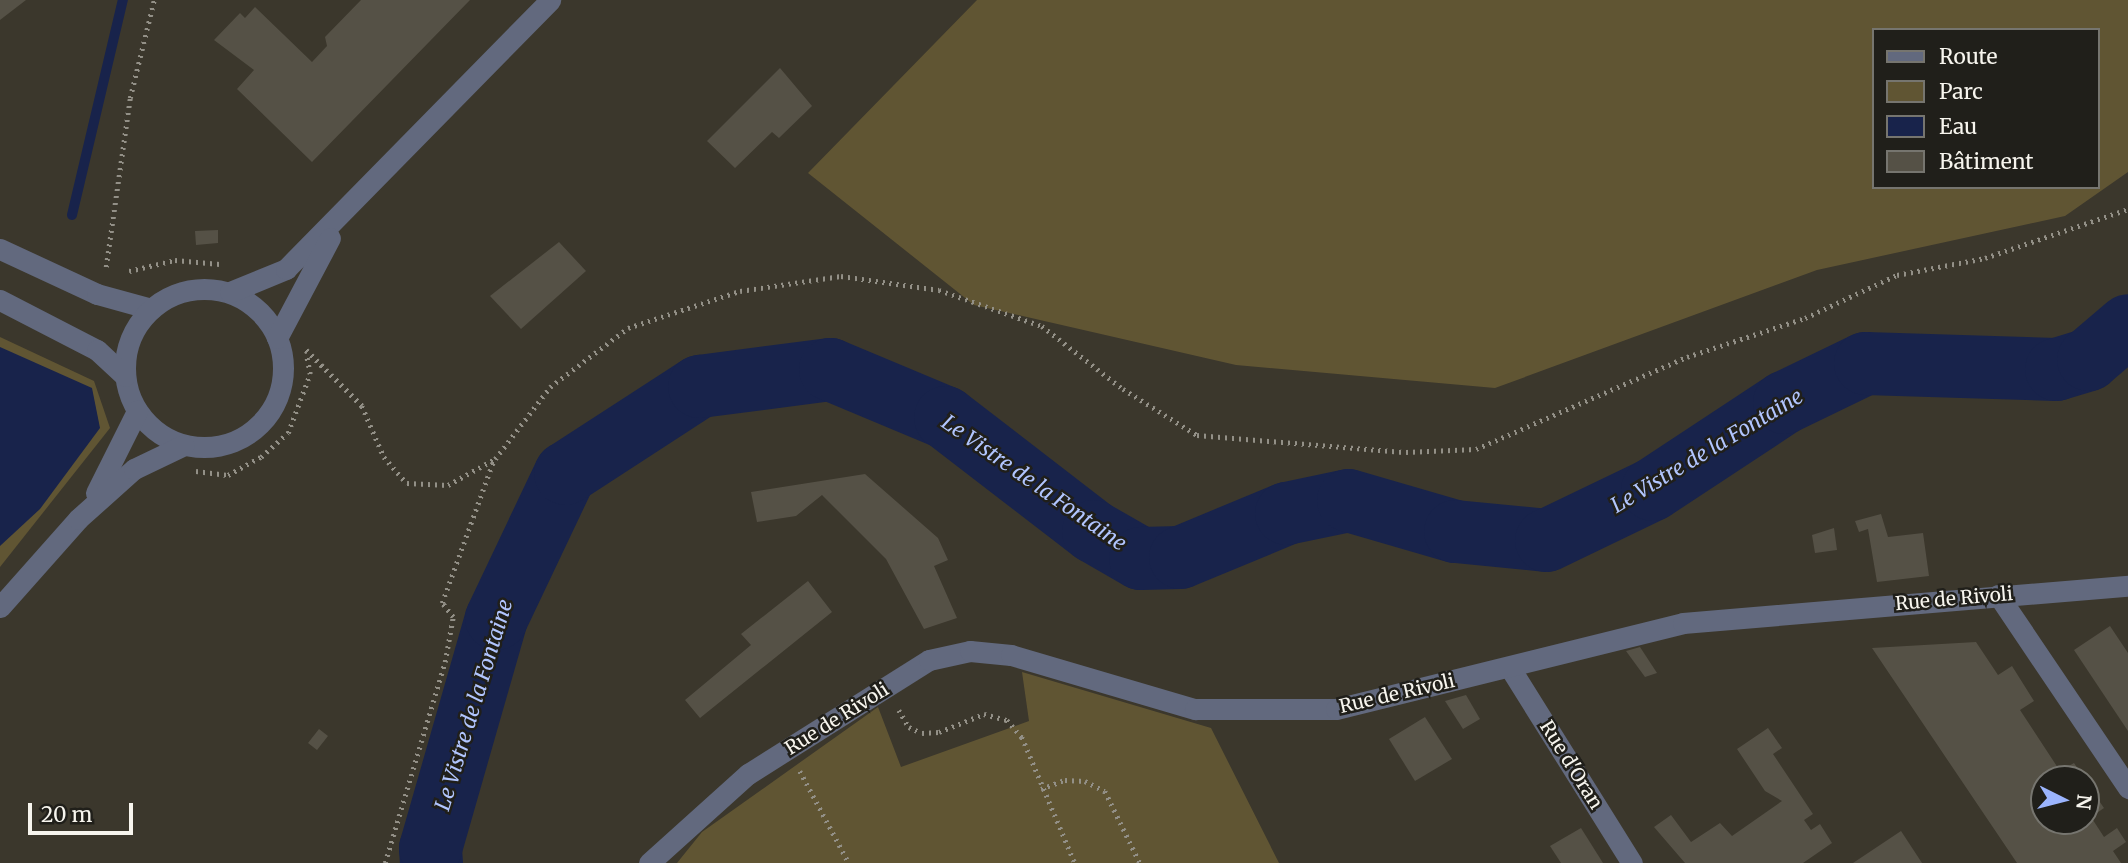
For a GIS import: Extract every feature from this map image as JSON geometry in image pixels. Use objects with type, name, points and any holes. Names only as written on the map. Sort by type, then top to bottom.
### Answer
[{"type":"street","points":[[230,292],[286,270],[549,0]]},
{"type":"street","points":[[278,338],[320,253],[362,193]]},
{"type":"street","points":[[0,249],[97,294],[150,309]]},
{"type":"street","points":[[202,288],[230,292],[259,310],[278,338],[284,369],[277,400],[262,422],[242,438],[214,447],[184,445],[158,433],[137,411],[125,376],[130,340],[150,309],[174,294],[202,288]]},
{"type":"street","points":[[0,300],[97,351],[125,376]]},
{"type":"street","points":[[0,607],[78,519],[111,472],[137,411]]},
{"type":"street","points":[[78,519],[134,469],[184,445]]},
{"type":"street","name":"Rue de Rivoli","points":[[649,863],[748,774],[929,660],[970,651],[1012,655],[1195,709],[1336,709],[1683,623],[1998,595],[2128,587]]},
{"type":"street","points":[[1998,595],[2128,788]]},
{"type":"street","name":"Rue d'Oran","points":[[1510,667],[1632,863]]},
{"type":"path","points":[[105,271],[130,98],[154,0]]},
{"type":"path","points":[[385,863],[444,662],[453,617],[442,603],[495,459],[550,387],[628,328],[740,291],[841,276],[939,290],[1042,326],[1123,389],[1197,435],[1406,452],[1476,449],[1687,357],[1805,318],[1897,275],[1985,258],[2128,209]]},
{"type":"path","points":[[94,266],[105,271],[158,268],[174,260],[229,263]]},
{"type":"path","points":[[182,471],[228,475],[261,457],[288,433],[310,374],[305,342]]},
{"type":"path","points":[[306,350],[362,406],[384,457],[407,483],[448,485],[495,459]]},
{"type":"path","points":[[886,688],[909,727],[922,733],[939,732],[984,714],[1007,720],[1022,737],[1041,789],[1075,863]]},
{"type":"path","points":[[788,749],[849,863]]},
{"type":"path","points":[[1041,789],[1065,780],[1085,781],[1105,791],[1140,863]]},
{"type":"green space","points":[[977,0],[2128,0],[2128,172],[2065,216],[1817,270],[1495,388],[1236,365],[974,305],[808,173]]},
{"type":"green space","points":[[0,337],[94,381],[110,428],[0,567]]},
{"type":"green space","points":[[1022,672],[1211,728],[1279,863],[677,863],[702,832],[878,707],[901,767],[1029,721]]},
{"type":"water","points":[[0,347],[92,388],[100,428],[40,509],[0,546]]},
{"type":"building","points":[[0,0],[26,0],[0,20]]},
{"type":"building","points":[[361,0],[470,0],[312,162],[237,89],[254,70],[214,40],[240,13],[245,18],[255,7],[312,62],[327,46],[325,37]]},
{"type":"building","points":[[780,68],[812,106],[779,138],[772,132],[735,168],[707,141]]},
{"type":"building","points":[[218,230],[218,243],[196,245],[195,231]]},
{"type":"building","points":[[559,242],[586,271],[521,329],[490,296]]},
{"type":"building","points":[[865,474],[938,538],[948,560],[934,566],[957,618],[924,629],[886,559],[822,495],[796,516],[757,522],[751,492]]},
{"type":"building","points":[[1881,514],[1888,537],[1923,533],[1929,576],[1877,582],[1868,529],[1859,532],[1855,521]]},
{"type":"building","points":[[1834,528],[1837,550],[1815,553],[1812,535]]},
{"type":"building","points":[[808,581],[832,612],[700,718],[685,700],[751,645],[741,634]]},
{"type":"building","points":[[2110,626],[2128,653],[2128,731],[2074,650]]},
{"type":"building","points":[[1976,642],[1998,675],[2012,666],[2034,701],[2020,710],[2056,765],[2030,765],[2030,835],[2100,835],[2100,831],[2104,837],[2117,828],[2126,842],[2113,851],[2121,863],[2017,863],[1872,648]]},
{"type":"building","points":[[1640,647],[1657,673],[1645,677],[1626,651]]},
{"type":"building","points":[[1466,695],[1480,719],[1463,729],[1445,701]]},
{"type":"building","points":[[1425,717],[1452,759],[1415,781],[1389,739]]},
{"type":"building","points":[[1768,728],[1782,748],[1773,754],[1813,814],[1804,820],[1811,830],[1820,824],[1832,843],[1803,863],[1685,863],[1654,827],[1671,815],[1691,842],[1720,823],[1732,836],[1782,801],[1765,791],[1737,749]]},
{"type":"building","points":[[319,729],[328,736],[317,750],[308,743]]},
{"type":"building","points":[[1581,828],[1603,863],[1561,863],[1550,846]]},
{"type":"building","points":[[1901,831],[1922,863],[1853,863]]},
{"type":"waterway","points":[[72,215],[123,0]]},
{"type":"waterway","name":"Le Vistre de la Fontaine","points":[[431,863],[430,848],[496,618],[565,473],[699,386],[830,369],[945,417],[1093,531],[1140,558],[1180,557],[1286,513],[1348,500],[1455,531],[1546,540],[1652,489],[1784,402],[1865,363],[2056,369],[2088,359],[2128,325]]}]
